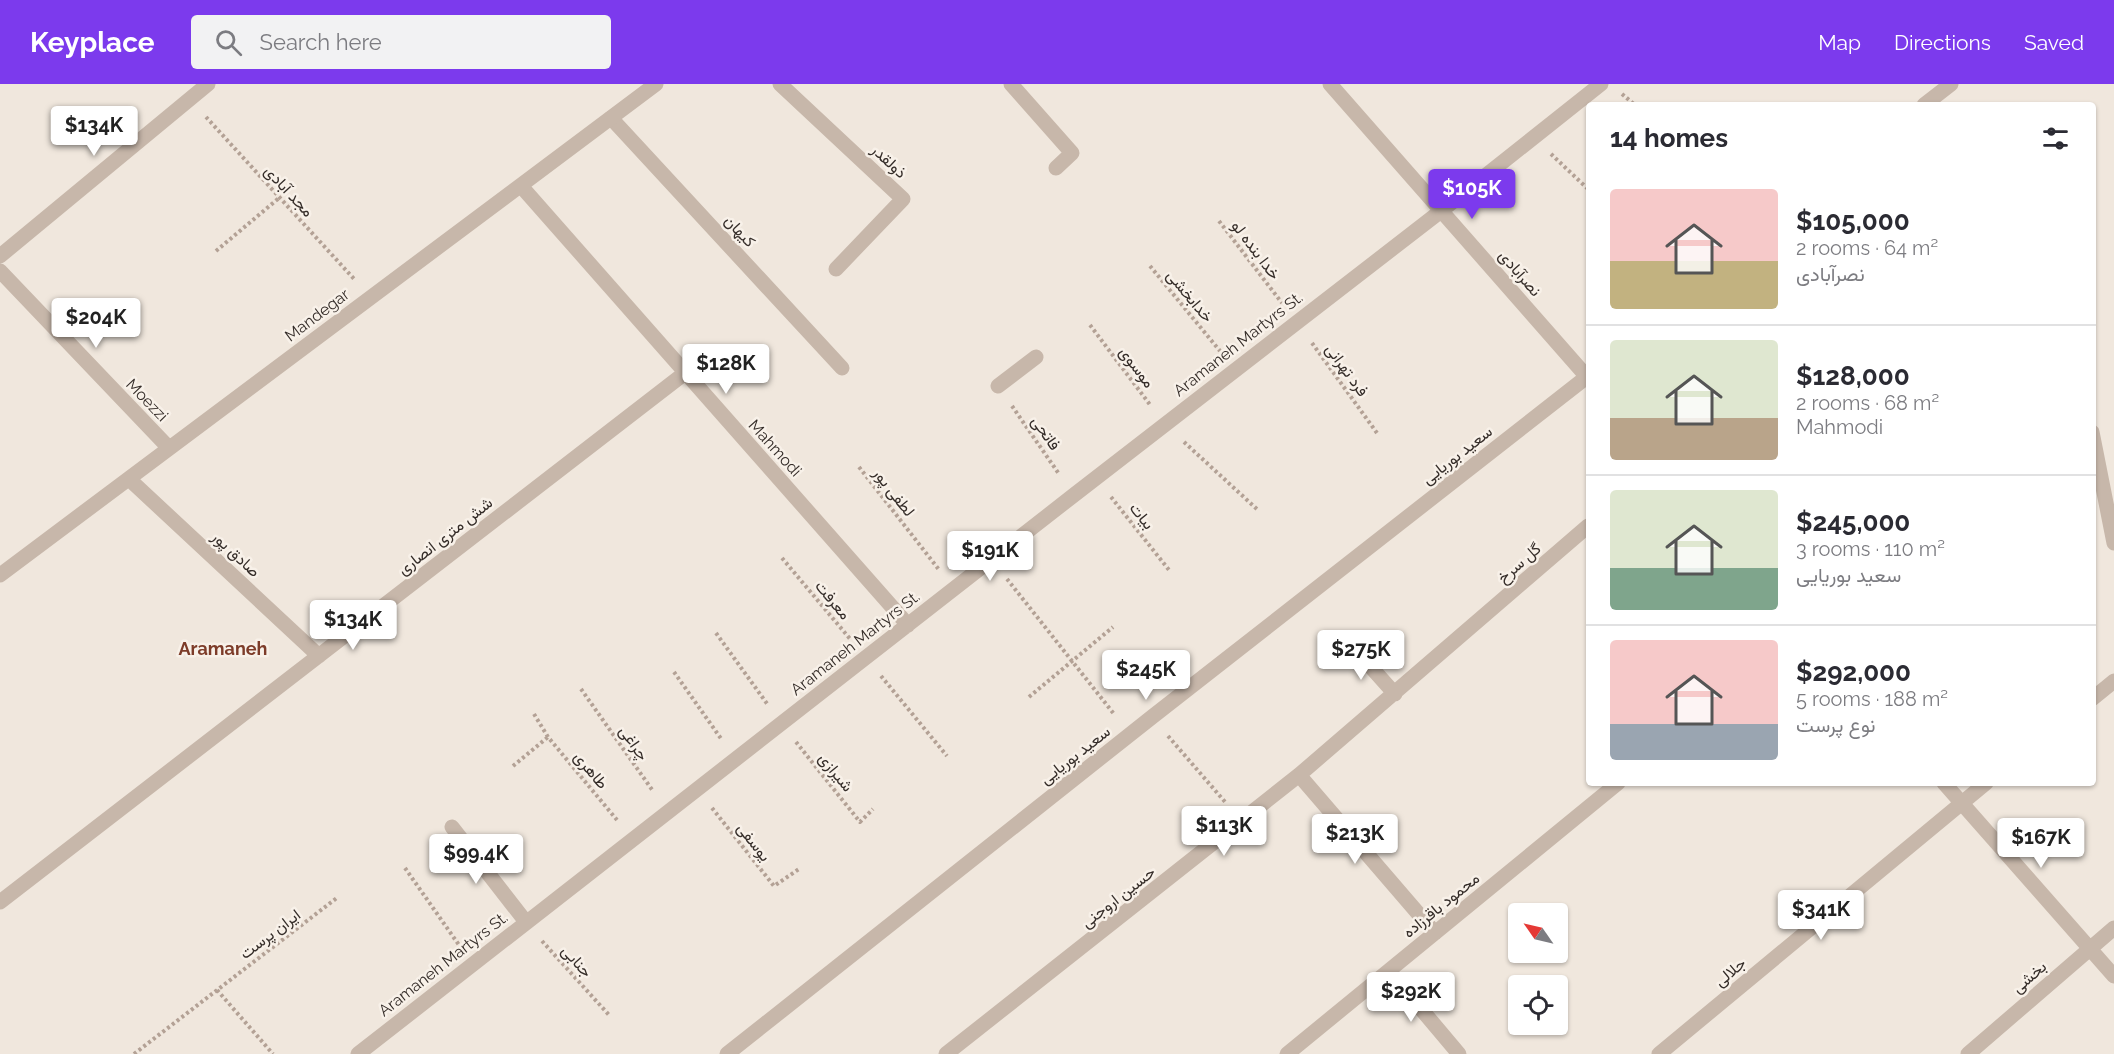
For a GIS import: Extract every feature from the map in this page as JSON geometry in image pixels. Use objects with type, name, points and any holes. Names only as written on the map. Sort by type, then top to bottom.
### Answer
[{"type":"street","points":[[0,256],[208,84]]},
{"type":"street","name":"Mandegar","points":[[0,575],[655,84]]},
{"type":"street","name":"ذولقدر","points":[[780,84],[903,199],[836,269]]},
{"type":"street","points":[[1011,84],[1072,153],[1056,168]]},
{"type":"street","name":"نصرآبادی","points":[[1330,84],[1586,375]]},
{"type":"street","name":"Aramaneh Martyrs St.","points":[[358,1054],[1095,478],[1442,211],[1601,84]]},
{"type":"street","points":[[1928,102],[1951,84]]},
{"type":"street","name":"کیهان","points":[[611,118],[842,368]]},
{"type":"street","name":"Mahmodi","points":[[520,186],[908,625]]},
{"type":"street","name":"Moezzi","points":[[0,272],[169,448]]},
{"type":"street","points":[[998,386],[1036,357]]},
{"type":"street","name":"شش متری انصاری","points":[[0,903],[685,373]]},
{"type":"street","name":"سعید بوریایی","points":[[727,1054],[1130,734],[1586,379]]},
{"type":"street","points":[[2096,452],[2114,543]]},
{"type":"street","name":"صادق پور","points":[[129,478],[319,656]]},
{"type":"street","name":"گل سرخ","points":[[1474,626],[1586,528]]},
{"type":"street","name":"حسین اروجنی","points":[[946,1054],[1242,822],[1474,626]]},
{"type":"street","points":[[1353,647],[1395,694]]},
{"type":"street","points":[[2096,696],[2114,681]]},
{"type":"street","points":[[1299,775],[1435,933]]},
{"type":"street","name":"محمود باقرزاده","points":[[1287,1054],[1614,786]]},
{"type":"street","points":[[1947,786],[2114,976]]},
{"type":"street","name":"جلالی","points":[[1659,1054],[1982,786]]},
{"type":"street","points":[[452,827],[526,922]]},
{"type":"street","name":"بخشی","points":[[1968,1054],[2114,928]]},
{"type":"street","points":[[1389,971],[1459,1054]]},
{"type":"path","name":"مجد آبادی","points":[[189,99],[371,298]]},
{"type":"path","points":[[1533,137],[1586,187]]},
{"type":"path","points":[[216,251],[279,198]]},
{"type":"path","name":"خدا بنده لو","points":[[1219,221],[1297,322]]},
{"type":"path","name":"خدابخشی","points":[[1150,266],[1236,369]]},
{"type":"path","name":"فرد تهرانی","points":[[1297,322],[1377,433]]},
{"type":"path","name":"موسوی","points":[[1089,325],[1165,424],[1259,511]]},
{"type":"path","name":"فاتحی","points":[[998,386],[1074,495]]},
{"type":"path","name":"لطفی پور","points":[[859,467],[954,589]]},
{"type":"path","name":"بیات","points":[[1095,478],[1169,570]]},
{"type":"path","name":"معرفت","points":[[782,558],[947,756]]},
{"type":"path","points":[[992,560],[1130,734]]},
{"type":"path","points":[[1029,698],[1113,627]]},
{"type":"path","points":[[716,633],[782,723]]},
{"type":"path","points":[[674,672],[735,759]]},
{"type":"path","name":"چراغی","points":[[581,689],[668,811]]},
{"type":"path","name":"طاهری","points":[[534,714],[548,737],[633,839]]},
{"type":"path","points":[[1152,717],[1242,822]]},
{"type":"path","name":"شیرازی","points":[[782,723],[860,822],[873,809]]},
{"type":"path","points":[[513,766],[548,737]]},
{"type":"path","name":"یوسفی","points":[[697,789],[774,886],[799,869]]},
{"type":"path","points":[[405,867],[473,964]]},
{"type":"path","name":"ایران پرست","points":[[134,1054],[338,897]]},
{"type":"path","name":"جنابی","points":[[526,922],[609,1015]]},
{"type":"path","points":[[217,990],[273,1054]]},
{"type":"district","name":"Aramaneh","points":[[223,648]]}]
